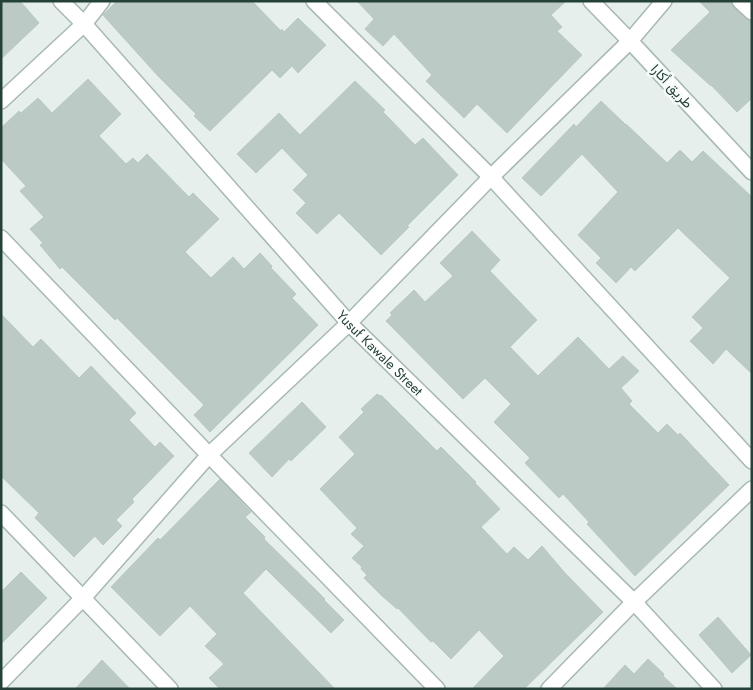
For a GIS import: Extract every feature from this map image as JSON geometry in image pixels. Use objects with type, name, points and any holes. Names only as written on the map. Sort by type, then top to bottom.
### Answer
[{"type":"street","name":"Yusuf Kawale Street","points":[[61,1],[84,24],[349,323],[634,602],[714,689]]},
{"type":"street","points":[[1,101],[84,24],[102,1]]},
{"type":"street","points":[[314,1],[491,177],[752,461]]},
{"type":"street","name":"طريق أكارا","points":[[591,1],[752,172]]},
{"type":"street","points":[[1,682],[83,598],[209,455],[349,323],[491,177],[630,41],[664,1]]},
{"type":"street","points":[[740,1],[752,12]]},
{"type":"street","points":[[1,238],[437,689]]},
{"type":"street","points":[[549,689],[634,602],[752,489]]},
{"type":"street","points":[[1,512],[170,689]]},
{"type":"building","points":[[1,1],[20,1],[39,23],[1,59]]},
{"type":"building","points":[[117,1],[252,1],[281,31],[282,29],[284,32],[298,18],[326,45],[298,73],[292,66],[280,78],[272,70],[210,131],[194,116],[196,114],[158,76],[103,15]]},
{"type":"building","points":[[357,1],[566,1],[551,15],[562,27],[557,31],[582,55],[507,133],[477,104],[464,118],[426,81],[432,75],[394,34],[383,46],[365,29],[374,19]]},
{"type":"building","points":[[699,1],[731,1],[734,8],[746,19],[752,21],[752,98],[737,112],[711,85],[671,50],[710,12]]},
{"type":"building","points":[[88,79],[121,114],[99,136],[126,164],[133,158],[138,163],[147,154],[189,197],[193,193],[219,219],[185,252],[211,278],[233,257],[244,269],[260,253],[272,266],[271,268],[296,294],[292,298],[318,325],[210,432],[194,415],[204,405],[117,318],[115,320],[62,267],[60,269],[40,245],[43,243],[30,229],[44,217],[20,191],[26,186],[1,159],[1,128],[19,111],[21,113],[38,98],[52,113]]},
{"type":"building","points":[[355,81],[385,110],[383,112],[415,145],[423,138],[458,175],[381,255],[339,213],[317,234],[296,213],[306,203],[293,190],[308,175],[282,148],[256,173],[237,154],[279,113],[300,135]]},
{"type":"building","points":[[601,101],[667,163],[680,150],[692,162],[703,151],[752,197],[752,374],[726,349],[713,364],[690,341],[703,328],[692,317],[730,278],[678,228],[635,271],[631,267],[616,283],[596,263],[601,258],[578,235],[618,192],[582,154],[541,196],[522,178],[574,124],[576,127]]},
{"type":"building","points":[[472,231],[500,260],[490,271],[537,320],[510,347],[538,376],[578,337],[609,369],[623,356],[639,371],[621,388],[632,401],[629,404],[658,433],[667,424],[678,435],[680,433],[729,485],[635,576],[587,524],[589,522],[563,494],[559,498],[525,463],[530,458],[494,422],[511,404],[485,378],[463,399],[386,321],[392,315],[390,313],[414,290],[425,302],[453,276],[440,263]]},
{"type":"building","points":[[1,314],[33,347],[41,339],[79,378],[91,366],[136,413],[129,420],[155,447],[160,442],[174,456],[132,499],[134,502],[116,520],[122,526],[103,545],[95,536],[74,557],[35,518],[39,513],[1,476]]},
{"type":"building","points":[[377,394],[381,395],[437,451],[441,447],[500,509],[481,527],[507,554],[514,547],[528,560],[542,546],[603,612],[524,689],[472,689],[504,656],[479,630],[451,659],[364,578],[367,575],[361,569],[362,567],[352,558],[364,546],[351,534],[357,528],[320,489],[355,454],[339,437],[364,412],[361,409]]},
{"type":"building","points":[[302,402],[326,427],[291,461],[289,459],[272,477],[249,453]]},
{"type":"building","points":[[220,479],[251,512],[245,517],[265,537],[264,539],[344,620],[331,633],[266,569],[243,593],[335,689],[220,689],[209,678],[224,664],[205,646],[217,634],[190,606],[160,636],[111,587],[158,538],[160,540]]},
{"type":"building","points":[[21,572],[47,598],[1,644],[1,592]]},
{"type":"building","points":[[718,617],[751,655],[732,673],[699,635]]},
{"type":"building","points":[[648,659],[677,689],[603,689],[625,665],[634,674]]},
{"type":"building","points":[[102,660],[130,689],[75,689]]}]
